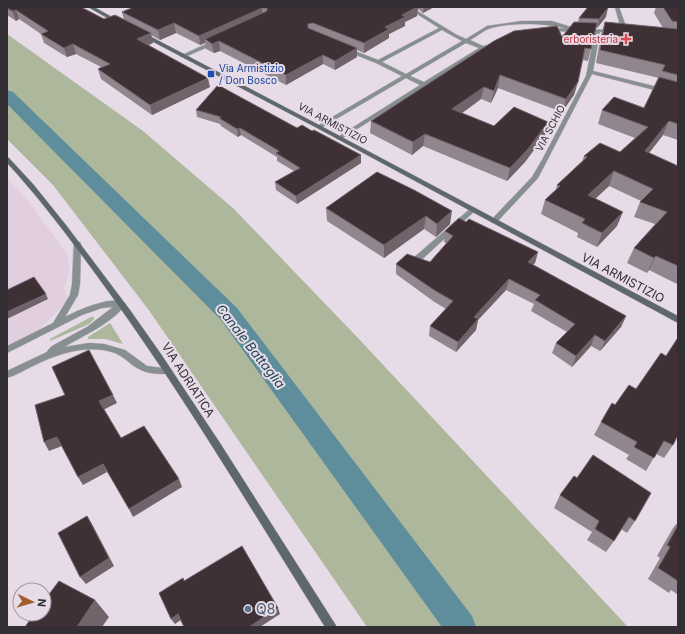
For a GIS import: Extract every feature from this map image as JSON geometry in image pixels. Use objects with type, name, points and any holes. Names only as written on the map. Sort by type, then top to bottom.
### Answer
[{"type":"street","points":[[90,7],[123,24]]},
{"type":"street","points":[[408,7],[443,28],[483,48]]},
{"type":"street","points":[[617,7],[625,32]]},
{"type":"street","points":[[320,127],[465,40],[490,27],[522,23],[552,23],[582,31]]},
{"type":"street","points":[[378,62],[443,28]]},
{"type":"street","points":[[546,30],[632,32]]},
{"type":"street","name":"VIA ARMISTIZIO","points":[[137,31],[320,127],[678,320]]},
{"type":"street","name":"VIA SCHIO","points":[[494,221],[535,178],[589,76],[598,31]]},
{"type":"street","points":[[183,56],[221,40]]},
{"type":"street","points":[[339,138],[483,48],[495,43]]},
{"type":"street","points":[[341,47],[378,62],[425,85]]},
{"type":"street","points":[[590,72],[678,94]]},
{"type":"street","name":"VIA ADRIATICA","points":[[7,159],[39,194],[122,304],[168,371],[331,627]]},
{"type":"street","points":[[7,165],[15,167]]},
{"type":"street","points":[[414,262],[473,210]]},
{"type":"street","points":[[55,325],[72,299],[75,290],[77,244]]},
{"type":"street","points":[[7,350],[79,313],[101,305],[122,304]]},
{"type":"street","points":[[49,354],[59,345],[89,329],[109,316],[122,304]]},
{"type":"street","points":[[7,376],[49,354],[77,347],[108,348],[128,356],[144,368],[168,371]]},
{"type":"shaded area","points":[[7,178],[28,201],[67,254],[70,269],[64,288],[68,300],[40,329],[7,345]]},
{"type":"green space","points":[[7,34],[143,131],[234,209],[358,338],[628,627],[367,627],[148,309],[53,185],[7,139]]},
{"type":"green space","points":[[91,317],[94,317],[94,319],[89,324],[50,341],[50,339]]},
{"type":"green space","points":[[110,323],[123,344],[105,339],[88,339],[88,337]]},
{"type":"building","points":[[7,7],[81,7],[104,19],[115,15],[151,33],[137,39],[208,78],[150,105],[98,69],[110,64],[73,44],[64,48],[41,34],[48,31],[16,10],[12,11]]},
{"type":"building","points":[[134,7],[417,7],[402,15],[405,17],[385,27],[389,29],[364,43],[313,23],[308,24],[308,28],[357,48],[335,61],[323,55],[286,75],[219,41],[212,44],[205,39],[267,11],[267,8],[262,8],[199,36],[174,23],[158,30],[122,12]]},
{"type":"building","points":[[588,7],[608,8],[599,19],[579,18]]},
{"type":"building","points":[[663,7],[678,7],[678,22],[672,21]]},
{"type":"building","points":[[574,22],[597,23],[591,49],[585,48],[578,82],[566,99],[500,75],[494,91],[484,87],[452,109],[494,126],[514,107],[548,122],[528,149],[510,168],[425,134],[413,142],[371,121],[494,41],[514,31],[557,26],[562,37]]},
{"type":"building","points":[[605,22],[678,29],[678,75],[662,71],[665,65],[600,50]]},
{"type":"building","points":[[659,77],[678,82],[678,124],[669,121],[645,151],[678,166],[678,266],[656,256],[654,258],[634,248],[667,212],[640,202],[653,189],[614,171],[588,195],[623,212],[602,233],[582,223],[585,219],[545,200],[560,186],[557,185],[587,157],[584,156],[600,143],[620,152],[648,127],[602,110],[614,97],[644,108]]},
{"type":"building","points":[[218,85],[297,128],[302,125],[312,131],[314,130],[361,155],[296,196],[275,182],[300,168],[276,153],[279,151],[240,128],[237,129],[219,118],[221,117],[196,110]]},
{"type":"building","points":[[377,172],[452,211],[437,224],[426,216],[384,245],[326,208]]},
{"type":"building","points":[[459,218],[466,222],[469,219],[538,252],[528,262],[626,316],[605,341],[595,335],[576,356],[556,343],[575,324],[535,300],[540,295],[509,279],[474,317],[478,319],[458,342],[430,326],[453,301],[396,264],[407,254],[430,262],[453,236],[445,231]]},
{"type":"building","points":[[34,277],[46,294],[7,312],[7,290]]},
{"type":"building","points":[[677,339],[678,435],[673,445],[664,441],[654,458],[634,447],[637,442],[601,422],[612,403],[615,405],[629,385],[636,389],[661,353],[666,356]]},
{"type":"building","points":[[89,350],[113,395],[99,401],[121,438],[144,426],[179,479],[129,509],[103,464],[78,477],[57,437],[44,442],[35,405],[65,395],[52,367]]},
{"type":"building","points":[[593,455],[651,493],[635,521],[629,517],[614,541],[595,529],[599,521],[560,495],[574,476],[577,478]]},
{"type":"building","points":[[87,516],[109,558],[80,577],[58,533]]},
{"type":"building","points":[[678,525],[678,581],[658,568],[670,547],[667,545]]},
{"type":"building","points":[[242,546],[278,608],[249,627],[184,627],[178,614],[171,619],[159,593],[183,578],[184,581]]},
{"type":"building","points":[[59,581],[95,600],[77,627],[25,627],[28,622],[52,622],[52,590]]},
{"type":"waterway","name":"Canale Battaglia","points":[[7,95],[229,314],[461,627]]},
{"type":"place","name":"erboristeria","points":[[626,39]]},
{"type":"place","name":"Via Armistizio / Don Bosco","points":[[211,74]]},
{"type":"place","name":"Q8","points":[[248,609]]}]
